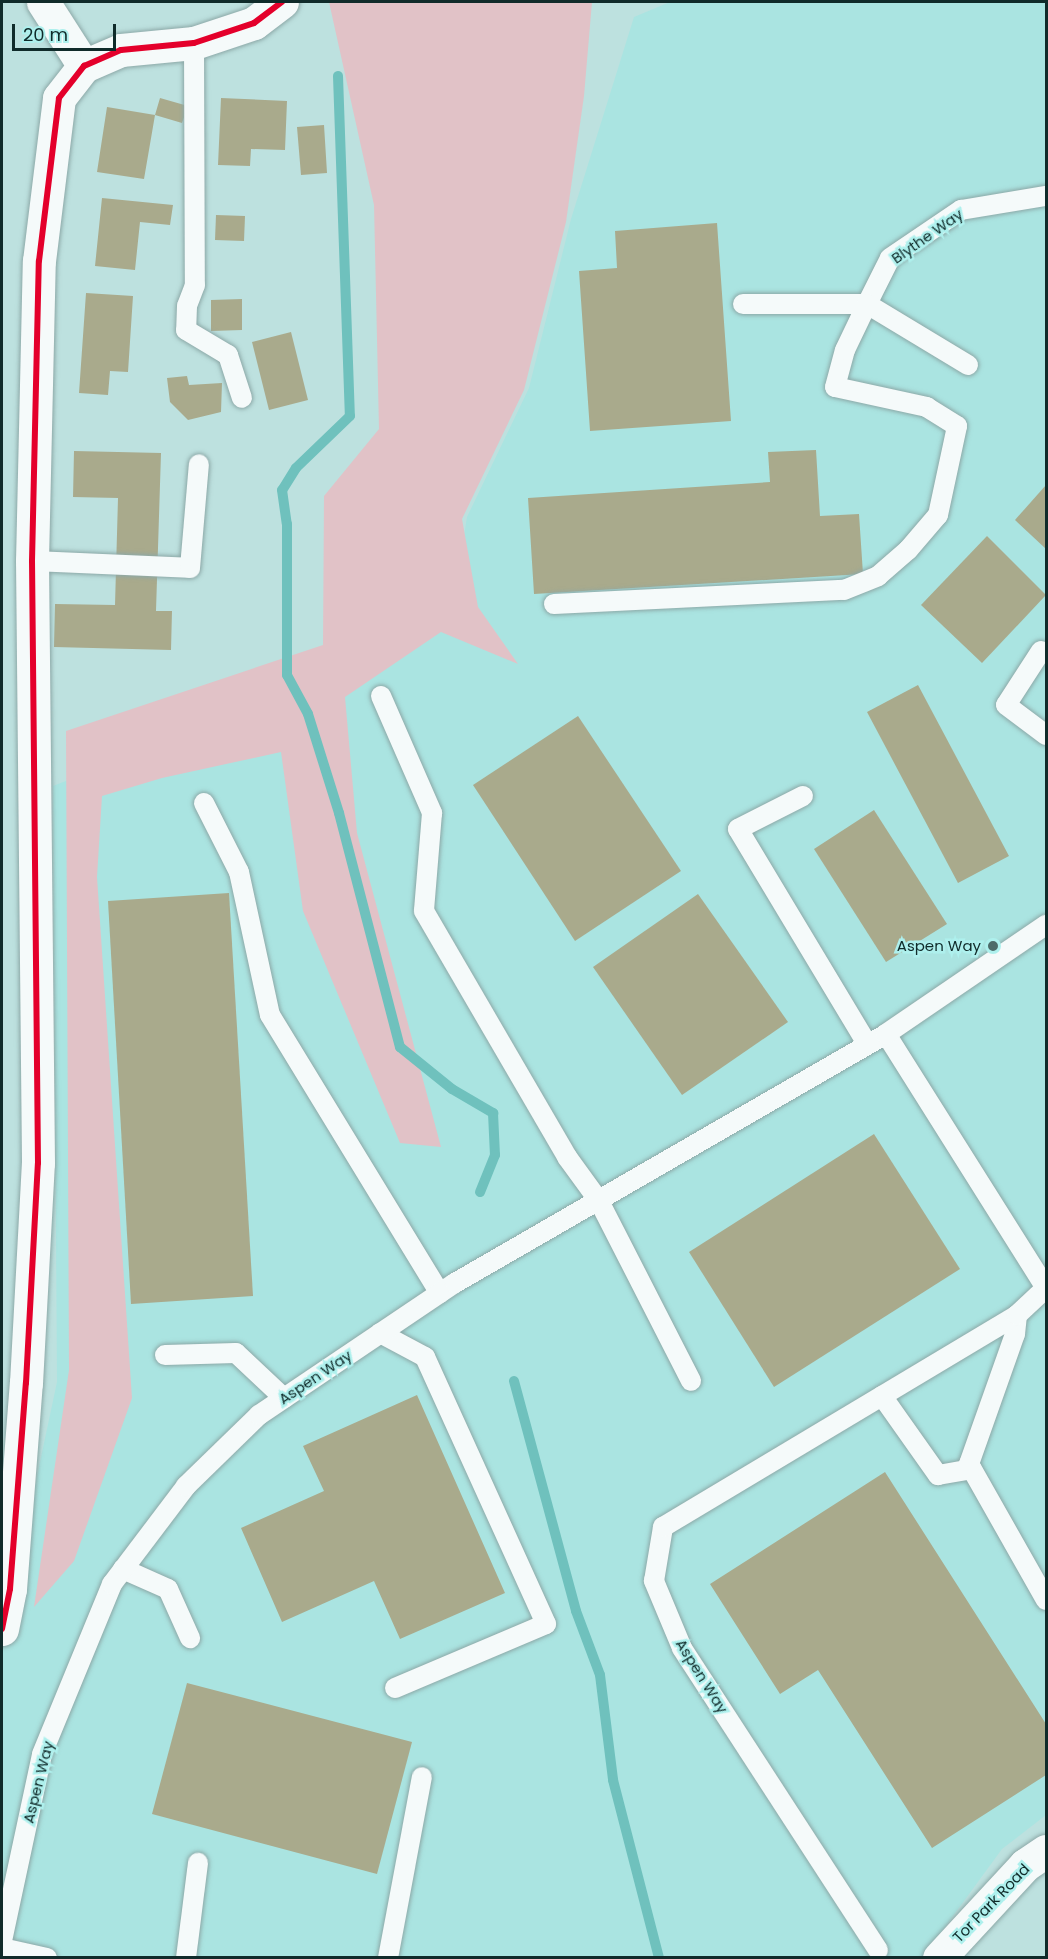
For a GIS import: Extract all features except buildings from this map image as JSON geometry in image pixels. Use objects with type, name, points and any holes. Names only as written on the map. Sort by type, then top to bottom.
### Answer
[{"type":"street","points":[[43,2],[84,66]]},
{"type":"street","points":[[2,1629],[10,1588],[26,1383],[38,1163],[32,561],[39,261],[59,98],[84,66],[121,50],[194,43],[254,23],[282,2]]},
{"type":"street","name":"Tor Park Road","points":[[939,1958],[1025,1865],[1047,1851]]},
{"type":"lane","points":[[194,43],[195,285],[187,306],[186,330],[228,355],[242,398]]},
{"type":"lane","name":"Blythe Way","points":[[554,604],[844,590],[878,576],[908,550],[938,515],[957,426],[927,407],[835,387],[845,350],[890,258],[961,210],[1047,196]]},
{"type":"lane","points":[[743,304],[867,304],[968,365]]},
{"type":"lane","points":[[32,561],[190,568],[199,464]]},
{"type":"lane","points":[[1041,651],[1006,705],[1047,735]]},
{"type":"lane","points":[[381,696],[432,813],[424,911],[567,1157],[599,1201],[691,1380]]},
{"type":"lane","points":[[803,796],[738,829],[867,1044]]},
{"type":"lane","points":[[204,803],[239,872],[270,1015],[440,1293]]},
{"type":"lane","name":"Aspen Way","points":[[2,1941],[42,1754],[112,1584],[186,1486],[259,1415],[440,1293],[886,1034],[1047,925]]},
{"type":"lane","name":"Aspen Way","points":[[878,1950],[682,1648],[654,1581],[663,1527],[1017,1315],[1046,1288],[886,1034]]},
{"type":"lane","points":[[1017,1315],[1015,1334],[969,1464],[1047,1600]]},
{"type":"lane","points":[[380,1333],[425,1357],[546,1624],[395,1688]]},
{"type":"lane","points":[[165,1355],[236,1353],[284,1398]]},
{"type":"lane","points":[[882,1396],[938,1475],[971,1469]]},
{"type":"lane","points":[[123,1569],[168,1589],[190,1638]]},
{"type":"lane","points":[[388,1958],[422,1777]]},
{"type":"lane","points":[[186,1958],[198,1863]]},
{"type":"lane","points":[[2,1948],[47,1958]]},
{"type":"shaded area","points":[[329,2],[592,2],[584,96],[566,222],[524,390],[462,519],[478,607],[518,664],[441,632],[345,697],[357,833],[441,1147],[400,1143],[303,911],[281,752],[162,778],[102,796],[97,877],[132,1398],[74,1561],[34,1607],[69,1370],[66,731],[323,645],[324,496],[379,429],[374,205]]},
{"type":"shaded area","points":[[670,2],[1046,2],[1046,1815],[1002,1849],[923,1957],[2,1958],[2,1641],[57,1382],[53,786],[378,659],[456,586],[467,517],[529,388],[571,219],[634,17]]},
{"type":"waterway","points":[[338,76],[350,416],[296,468],[282,490],[287,524],[287,675],[308,714],[339,813],[400,1047],[452,1089],[493,1113],[495,1155],[480,1192]]},
{"type":"waterway","points":[[514,1381],[576,1611],[600,1675],[613,1780],[659,1958]]},
{"type":"transit line","points":[[2,1629],[10,1589],[26,1383],[38,1163],[32,561],[39,261],[59,98],[84,66],[121,50],[194,43],[254,23],[282,2]]},
{"type":"place","name":"Aspen Way","points":[[993,946]]}]
